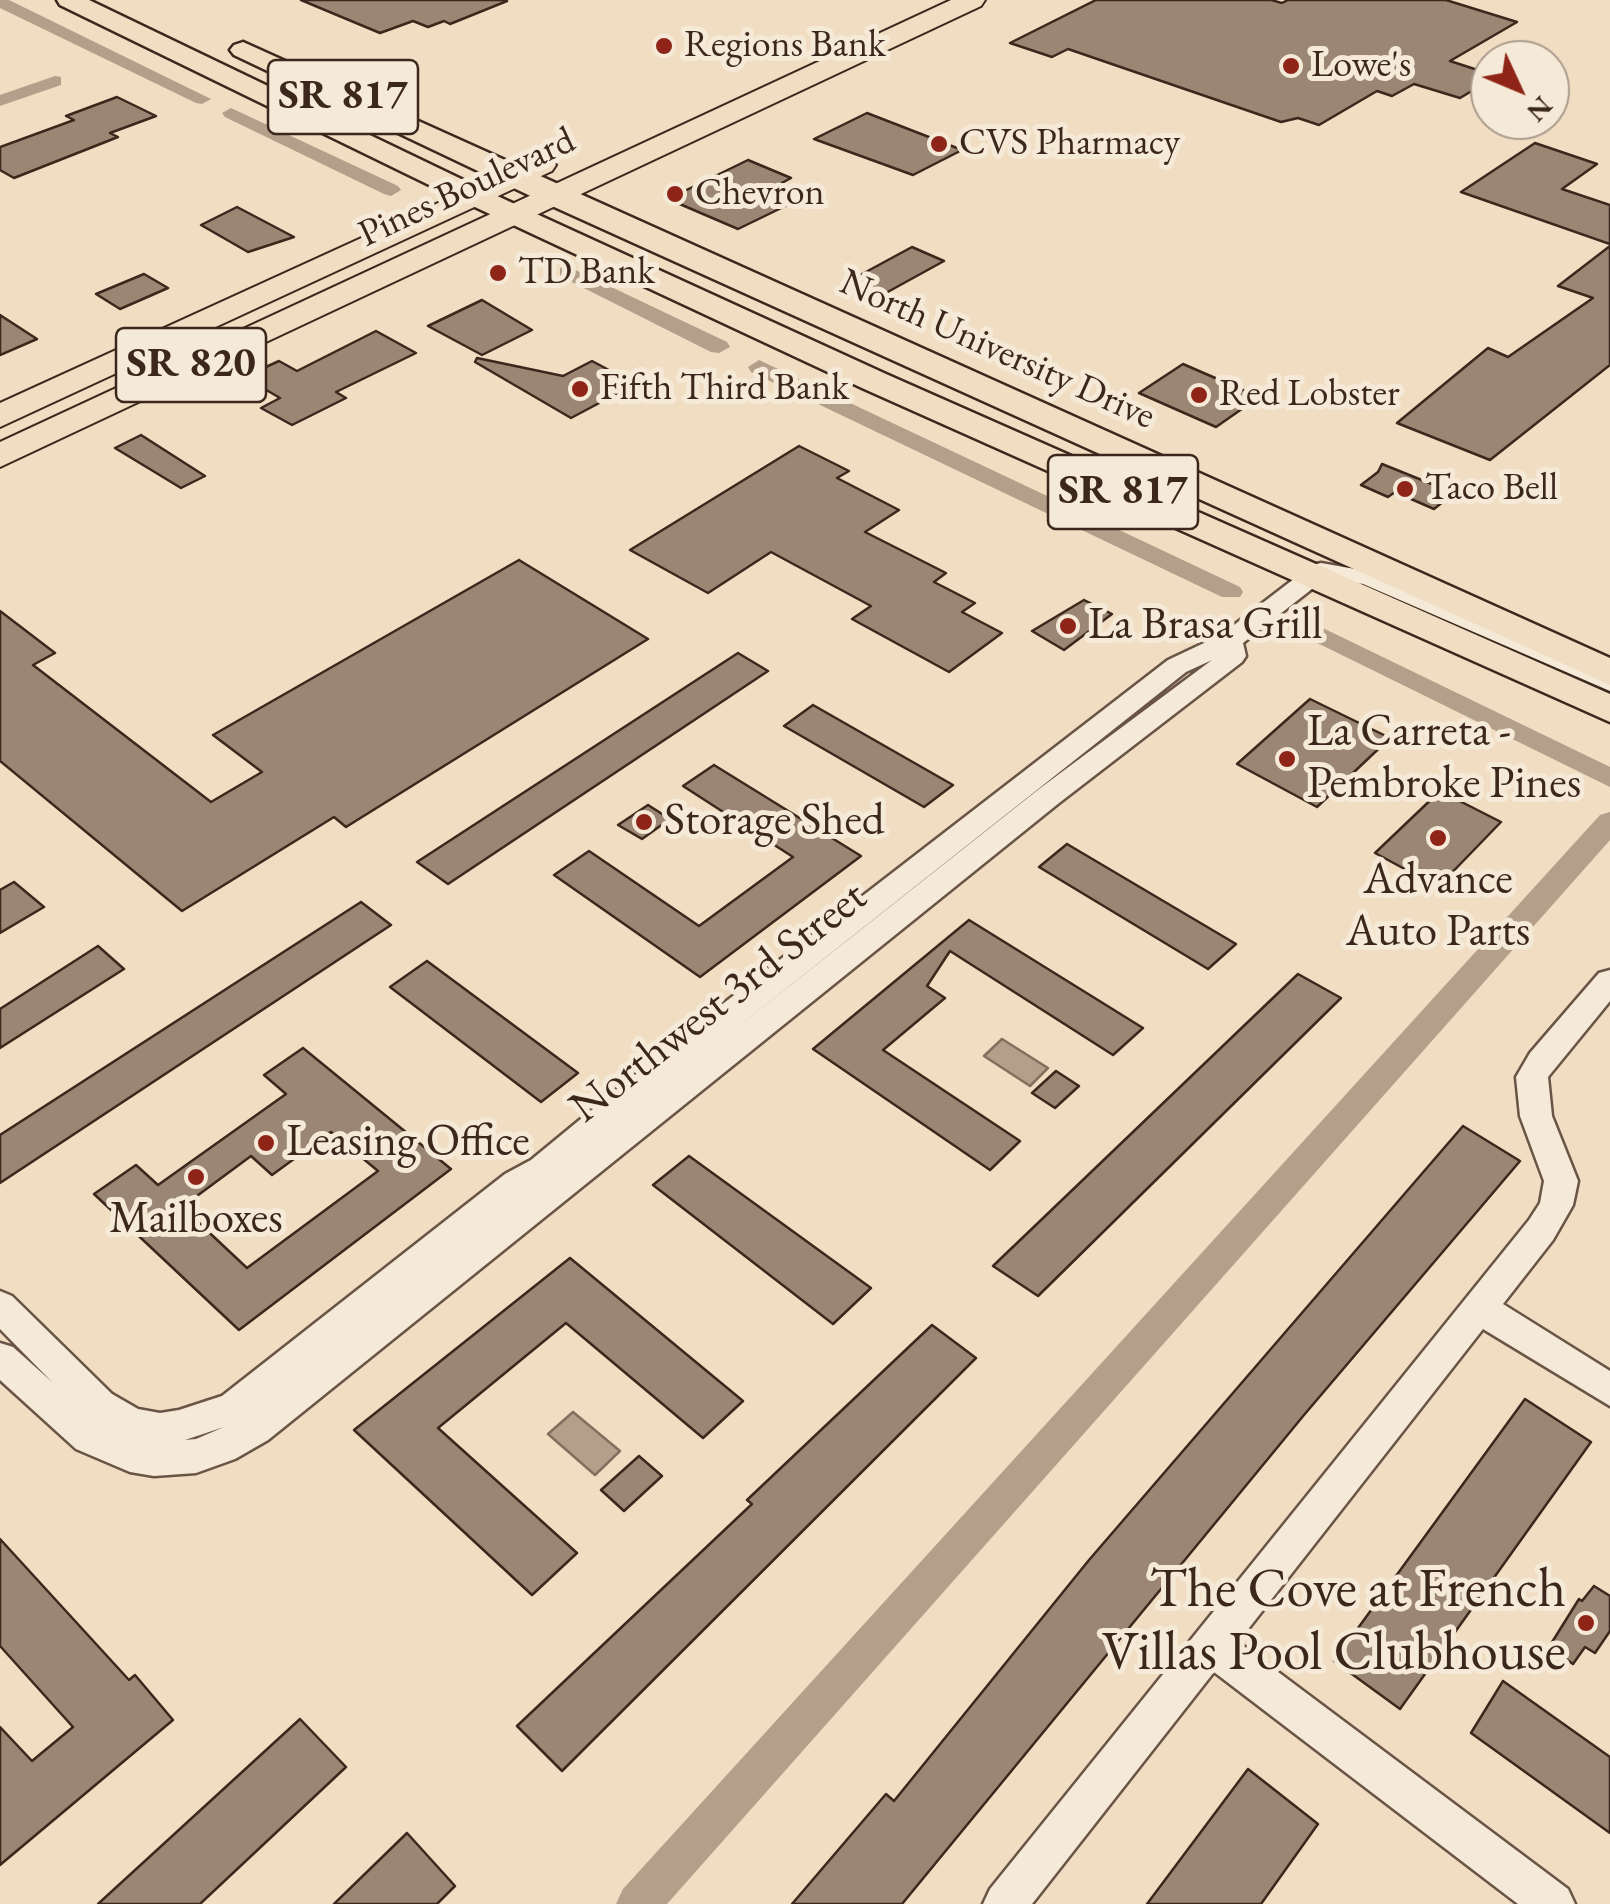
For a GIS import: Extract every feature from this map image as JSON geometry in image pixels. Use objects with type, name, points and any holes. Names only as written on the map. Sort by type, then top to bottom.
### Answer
[{"type":"highway","name":"Pines Boulevard","points":[[0,456],[862,50],[925,12],[972,0]]},
{"type":"highway","points":[[862,50],[886,26],[886,21],[876,14]]},
{"type":"highway","name":"Pines Boulevard","points":[[0,416],[564,155]]},
{"type":"highway","points":[[0,429],[106,379],[148,346]]},
{"type":"main road","name":"SR 817","points":[[69,0],[472,196]]},
{"type":"main road","name":"SR 817","points":[[216,38],[514,178]]},
{"type":"main road","name":"North University Drive","points":[[514,178],[1610,673]]},
{"type":"main road","name":"North University Drive","points":[[472,196],[1610,709]]},
{"type":"street","name":"North University Drive","points":[[1310,575],[1321,570],[1369,578],[1610,683]]},
{"type":"street","name":"Northwest 3rd Street","points":[[188,1441],[517,1183],[543,1169],[644,1085],[661,1076],[722,1021],[1177,666],[1230,641],[1310,575]]},
{"type":"street","points":[[1005,1904],[1541,1230],[1556,1205],[1561,1181],[1536,1116],[1532,1077],[1541,1061],[1610,981]]},
{"type":"street","points":[[0,1306],[99,1405],[131,1424],[160,1429],[188,1441]]},
{"type":"street","points":[[1480,1308],[1610,1390]]},
{"type":"street","points":[[0,1358],[90,1437],[130,1456],[154,1460],[188,1441]]},
{"type":"street","points":[[1213,1647],[1553,1904]]},
{"type":"shaded area","points":[[1002,1039],[1048,1068],[1030,1086],[984,1056]]},
{"type":"shaded area","points":[[573,1412],[620,1451],[595,1475],[548,1434]]},
{"type":"building","points":[[301,0],[507,1],[450,24],[444,21],[428,27],[413,21],[380,33]]},
{"type":"building","name":"Lowe's","points":[[1096,0],[1446,0],[1517,22],[1486,40],[1470,40],[1470,49],[1450,61],[1470,68],[1470,92],[1460,98],[1414,84],[1392,96],[1377,91],[1319,125],[1298,118],[1281,122],[1068,49],[1052,57],[1010,43]]},
{"type":"building","points":[[117,97],[156,116],[110,133],[118,137],[14,178],[0,170],[0,147],[74,120],[66,116]]},
{"type":"building","name":"CVS Pharmacy","points":[[867,113],[962,150],[913,175],[814,139]]},
{"type":"building","points":[[1535,143],[1597,164],[1562,189],[1610,205],[1610,244],[1461,192]]},
{"type":"building","name":"Chevron","points":[[748,160],[791,178],[780,184],[804,197],[738,229],[668,199]]},
{"type":"building","points":[[237,207],[294,237],[248,252],[201,225]]},
{"type":"building","points":[[1610,246],[1610,365],[1490,460],[1397,423],[1488,348],[1508,357],[1593,298],[1558,286]]},
{"type":"building","points":[[912,247],[944,261],[884,294],[851,280]]},
{"type":"building","points":[[144,274],[168,288],[120,309],[96,294]]},
{"type":"building","points":[[482,300],[532,330],[482,355],[428,326]]},
{"type":"building","points":[[0,315],[37,339],[0,355]]},
{"type":"building","points":[[376,331],[416,353],[336,392],[346,398],[292,425],[261,408],[280,398],[244,377],[279,361],[297,371]]},
{"type":"building","name":"Fifth Third Bank","points":[[477,358],[563,376],[592,361],[635,384],[571,418],[475,362]]},
{"type":"building","name":"Red Lobster","points":[[1183,364],[1259,397],[1216,427],[1139,393]]},
{"type":"building","points":[[141,435],[205,476],[181,488],[115,448]]},
{"type":"building","points":[[799,446],[849,471],[837,478],[899,510],[865,532],[946,573],[934,582],[975,603],[962,612],[1002,633],[949,672],[852,619],[871,606],[771,552],[708,593],[630,550]]},
{"type":"building","name":"Taco Bell","points":[[1382,464],[1454,493],[1434,509],[1395,492],[1388,497],[1361,485]]},
{"type":"building","points":[[519,560],[648,639],[346,827],[334,817],[182,911],[0,761],[0,611],[55,653],[33,665],[211,802],[262,772],[213,735]]},
{"type":"building","name":"La Brasa Grill","points":[[1084,600],[1112,614],[1064,650],[1032,631]]},
{"type":"building","points":[[738,653],[768,671],[448,884],[417,862]]},
{"type":"building","points":[[1310,699],[1390,738],[1317,807],[1237,764]]},
{"type":"building","points":[[813,705],[953,785],[924,807],[784,726]]},
{"type":"building","points":[[714,765],[861,856],[700,977],[554,875],[589,851],[699,926],[793,857],[683,786]]},
{"type":"building","name":"Advance Auto Parts","points":[[1440,791],[1501,822],[1438,887],[1375,853]]},
{"type":"building","name":"Storage Shed","points":[[648,805],[670,819],[642,839],[618,825]]},
{"type":"building","points":[[1067,844],[1236,944],[1208,969],[1039,867]]},
{"type":"building","points":[[14,882],[44,907],[0,933],[0,890]]},
{"type":"building","points":[[361,902],[391,925],[0,1183],[0,1135]]},
{"type":"building","points":[[969,920],[1143,1028],[1113,1055],[950,951],[927,986],[945,998],[883,1050],[1020,1141],[990,1170],[813,1049]]},
{"type":"building","points":[[98,946],[124,969],[0,1048],[0,1009]]},
{"type":"building","points":[[427,961],[578,1073],[541,1102],[390,987]]},
{"type":"building","points":[[1298,974],[1341,998],[1038,1296],[993,1266]]},
{"type":"building","points":[[303,1048],[451,1169],[239,1330],[94,1194],[136,1165],[158,1185],[286,1094],[264,1075]],"holes":[[[331,1132],[378,1171],[247,1268],[182,1207],[251,1156],[272,1175]]]},
{"type":"building","points":[[1056,1071],[1079,1086],[1055,1108],[1032,1093]]},
{"type":"building","points":[[1463,1126],[1520,1161],[1304,1415],[902,1904],[792,1904],[886,1794],[894,1801],[1089,1560]]},
{"type":"building","points":[[689,1156],[871,1288],[833,1324],[653,1185]]},
{"type":"building","points":[[570,1258],[743,1401],[703,1438],[566,1323],[438,1428],[577,1553],[532,1595],[354,1430]]},
{"type":"building","points":[[932,1325],[976,1358],[562,1771],[517,1726],[752,1504],[747,1500]]},
{"type":"building","points":[[1525,1399],[1591,1442],[1400,1709],[1334,1661]]},
{"type":"building","points":[[639,1456],[662,1476],[624,1511],[601,1490]]},
{"type":"building","points":[[0,1539],[129,1680],[135,1675],[173,1720],[0,1865],[0,1727],[32,1761],[73,1727],[0,1646]]},
{"type":"building","name":"The Cove at French Villas Pool Clubhouse","points":[[1594,1586],[1610,1596],[1610,1631],[1595,1653],[1585,1647],[1573,1664],[1549,1647],[1579,1599],[1582,1601]]},
{"type":"building","points":[[1503,1681],[1610,1757],[1610,1833],[1471,1733]]},
{"type":"building","points":[[300,1719],[346,1767],[200,1904],[98,1904]]},
{"type":"building","points":[[1248,1769],[1318,1824],[1261,1904],[1147,1904]]},
{"type":"building","points":[[407,1833],[455,1886],[437,1904],[334,1904]]},
{"type":"waterway","points":[[0,2],[202,99]]},
{"type":"waterway","points":[[0,101],[55,81]]},
{"type":"waterway","points":[[231,113],[391,190]]},
{"type":"waterway","points":[[567,272],[719,347]]},
{"type":"waterway","points":[[759,367],[1231,592]]},
{"type":"waterway","points":[[1298,624],[1610,778]]},
{"type":"waterway","points":[[638,1904],[1610,822]]},
{"type":"place","name":"Regions Bank","points":[[664,46]]},
{"type":"place","name":"Lowe's","points":[[1291,66]]},
{"type":"place","name":"CVS Pharmacy","points":[[939,144]]},
{"type":"place","name":"Chevron","points":[[675,194]]},
{"type":"place","name":"TD Bank","points":[[498,273]]},
{"type":"place","name":"Fifth Third Bank","points":[[580,389]]},
{"type":"place","name":"Red Lobster","points":[[1199,395]]},
{"type":"place","name":"Taco Bell","points":[[1405,489]]},
{"type":"place","name":"La Brasa Grill","points":[[1068,626]]},
{"type":"place","name":"La Carreta - Pembroke Pines","points":[[1287,759]]},
{"type":"place","name":"Storage Shed","points":[[644,822]]},
{"type":"place","name":"Advance Auto Parts","points":[[1438,838]]},
{"type":"place","name":"Leasing Office","points":[[266,1143]]},
{"type":"place","name":"Mailboxes","points":[[196,1177]]},
{"type":"place","name":"The Cove at French Villas Pool Clubhouse","points":[[1586,1623]]}]
